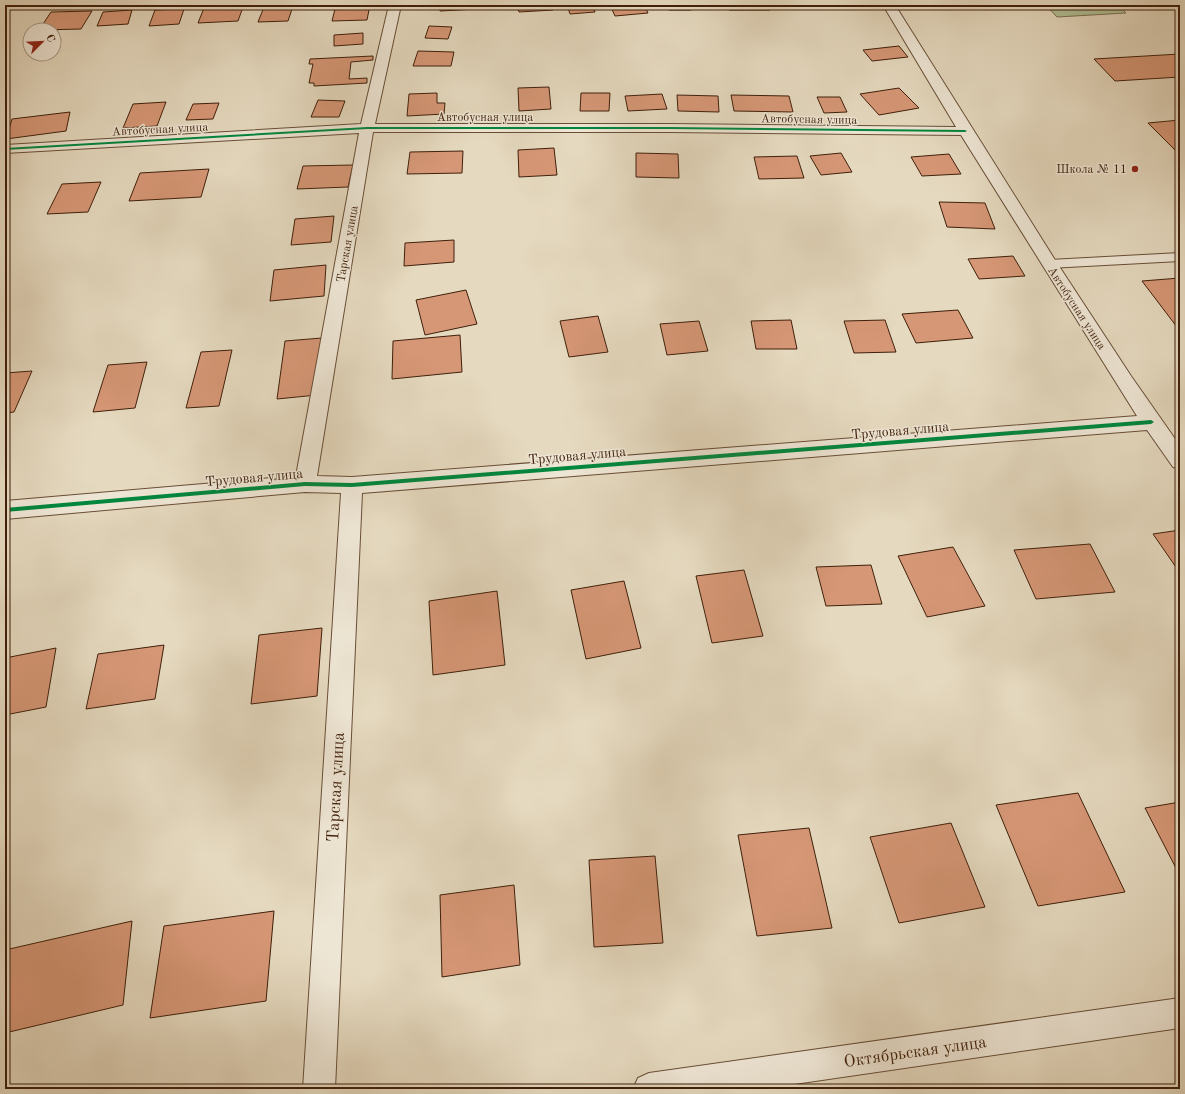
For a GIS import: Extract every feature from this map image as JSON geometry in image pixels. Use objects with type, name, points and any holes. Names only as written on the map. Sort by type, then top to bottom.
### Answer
[{"type":"street","name":"Тарская улица","points":[[305,484],[367,128],[395,5]]},
{"type":"street","name":"Автобусная улица","points":[[890,5],[965,132],[1151,422],[1180,461]]},
{"type":"street","name":"Автобусная улица","points":[[5,150],[367,128],[670,128],[965,132]]},
{"type":"street","name":"Трудовая улица","points":[[5,510],[305,484],[352,485],[1151,422]]},
{"type":"street","name":"Тарская улица","points":[[319,1089],[352,485]]},
{"type":"street","name":"Октябрьская улица","points":[[649,1089],[1180,1013]]},
{"type":"lane","points":[[1049,264],[1180,257]]},
{"type":"green space","points":[[1046,5],[1118,5],[1126,13],[1057,17]]},
{"type":"building","points":[[336,5],[370,5],[367,20],[332,21]]},
{"type":"building","points":[[440,5],[477,5],[477,9],[440,11]]},
{"type":"building","points":[[517,5],[551,5],[553,10],[519,12]]},
{"type":"building","points":[[567,5],[593,5],[595,12],[570,14]]},
{"type":"building","points":[[610,5],[644,5],[648,13],[615,16]]},
{"type":"building","points":[[668,5],[690,5],[691,10],[669,10]]},
{"type":"building","points":[[727,5],[769,5],[770,10],[729,10]]},
{"type":"building","points":[[782,5],[820,5],[821,7],[783,7]]},
{"type":"building","points":[[293,6],[288,21],[258,22],[264,7]]},
{"type":"building","points":[[243,7],[238,21],[198,23],[204,8]]},
{"type":"building","points":[[184,9],[179,24],[149,26],[155,10]]},
{"type":"building","points":[[132,10],[128,24],[97,26],[103,12]]},
{"type":"building","points":[[92,11],[81,29],[62,29],[62,22],[44,22],[51,12]]},
{"type":"building","points":[[429,26],[452,27],[448,39],[425,38]]},
{"type":"building","points":[[363,33],[363,44],[334,46],[334,35]]},
{"type":"building","points":[[899,46],[908,57],[872,61],[863,50]]},
{"type":"building","points":[[418,51],[454,52],[451,66],[413,66]]},
{"type":"building","points":[[1180,54],[1180,77],[1115,81],[1094,59]]},
{"type":"building","points":[[373,56],[373,60],[351,62],[349,79],[367,78],[367,83],[314,86],[314,83],[309,83],[313,64],[309,64],[310,59]]},
{"type":"building","points":[[549,87],[551,109],[519,111],[518,88]]},
{"type":"building","points":[[899,88],[919,108],[879,115],[860,94]]},
{"type":"building","points":[[437,93],[437,103],[445,103],[444,114],[407,116],[409,94]]},
{"type":"building","points":[[581,93],[610,93],[609,111],[580,111]]},
{"type":"building","points":[[662,94],[667,109],[628,111],[625,96]]},
{"type":"building","points":[[677,95],[718,96],[719,112],[678,111]]},
{"type":"building","points":[[731,95],[789,96],[793,112],[734,111]]},
{"type":"building","points":[[817,97],[840,97],[847,112],[824,113]]},
{"type":"building","points":[[318,100],[345,101],[339,117],[311,117]]},
{"type":"building","points":[[166,102],[157,126],[123,128],[133,104]]},
{"type":"building","points":[[219,103],[213,119],[186,120],[193,104]]},
{"type":"building","points":[[70,112],[66,131],[6,139],[12,119]]},
{"type":"building","points":[[1180,120],[1180,155],[1148,123]]},
{"type":"building","points":[[554,148],[557,175],[519,177],[518,150]]},
{"type":"building","points":[[463,151],[462,173],[407,174],[410,152]]},
{"type":"building","points":[[636,153],[678,154],[679,178],[636,177]]},
{"type":"building","points":[[841,153],[852,172],[821,175],[810,156]]},
{"type":"building","points":[[949,154],[961,174],[922,176],[911,157]]},
{"type":"building","points":[[797,156],[804,178],[759,179],[754,157]]},
{"type":"building","points":[[353,165],[348,187],[297,189],[303,166]]},
{"type":"building","points":[[209,169],[201,197],[129,201],[140,173]]},
{"type":"building","points":[[101,182],[88,212],[47,214],[62,184]]},
{"type":"building","points":[[939,202],[985,203],[995,229],[947,227]]},
{"type":"building","points":[[334,216],[331,242],[291,245],[295,219]]},
{"type":"building","points":[[454,240],[454,262],[404,266],[405,243]]},
{"type":"building","points":[[1013,256],[1025,276],[979,279],[968,259]]},
{"type":"building","points":[[326,265],[324,296],[270,301],[274,270]]},
{"type":"building","points":[[1180,278],[1180,331],[1142,281]]},
{"type":"building","points":[[466,290],[477,324],[425,335],[416,300]]},
{"type":"building","points":[[958,310],[973,338],[916,343],[902,314]]},
{"type":"building","points":[[598,316],[608,352],[569,357],[560,321]]},
{"type":"building","points":[[791,320],[797,349],[756,349],[751,321]]},
{"type":"building","points":[[885,320],[896,352],[854,353],[844,321]]},
{"type":"building","points":[[699,321],[708,351],[667,355],[660,324]]},
{"type":"building","points":[[460,335],[462,372],[392,379],[393,341]]},
{"type":"building","points":[[322,338],[317,395],[277,399],[285,341]]},
{"type":"building","points":[[232,350],[219,406],[186,408],[201,352]]},
{"type":"building","points":[[147,362],[135,408],[93,412],[108,365]]},
{"type":"building","points":[[32,371],[14,412],[5,413],[5,373]]},
{"type":"building","points":[[1180,530],[1180,573],[1153,534]]},
{"type":"building","points":[[1090,544],[1115,592],[1036,599],[1014,550]]},
{"type":"building","points":[[953,547],[985,606],[927,617],[898,556]]},
{"type":"building","points":[[871,565],[882,604],[826,606],[816,567]]},
{"type":"building","points":[[744,570],[763,636],[712,643],[696,576]]},
{"type":"building","points":[[624,581],[641,648],[586,659],[571,590]]},
{"type":"building","points":[[497,591],[505,665],[433,675],[429,601]]},
{"type":"building","points":[[322,628],[317,696],[251,704],[259,635]]},
{"type":"building","points":[[164,645],[155,699],[86,709],[98,654]]},
{"type":"building","points":[[56,648],[46,707],[5,715],[5,658]]},
{"type":"building","points":[[1078,793],[1125,892],[1038,906],[996,805]]},
{"type":"building","points":[[1180,802],[1180,876],[1145,808]]},
{"type":"building","points":[[951,823],[985,907],[899,923],[870,837]]},
{"type":"building","points":[[809,828],[832,928],[757,936],[738,835]]},
{"type":"building","points":[[655,856],[663,943],[594,947],[589,860]]},
{"type":"building","points":[[514,885],[520,965],[442,977],[440,895]]},
{"type":"building","points":[[274,911],[266,1001],[150,1018],[164,926]]},
{"type":"building","points":[[132,921],[123,1005],[5,1033],[5,950]]},
{"type":"cycle path","points":[[5,149],[367,128],[669,128],[965,131]]},
{"type":"cycle path","points":[[5,510],[305,484],[352,485],[1151,422]]},
{"type":"place","name":"Школа № 11","points":[[1135,169]]}]
